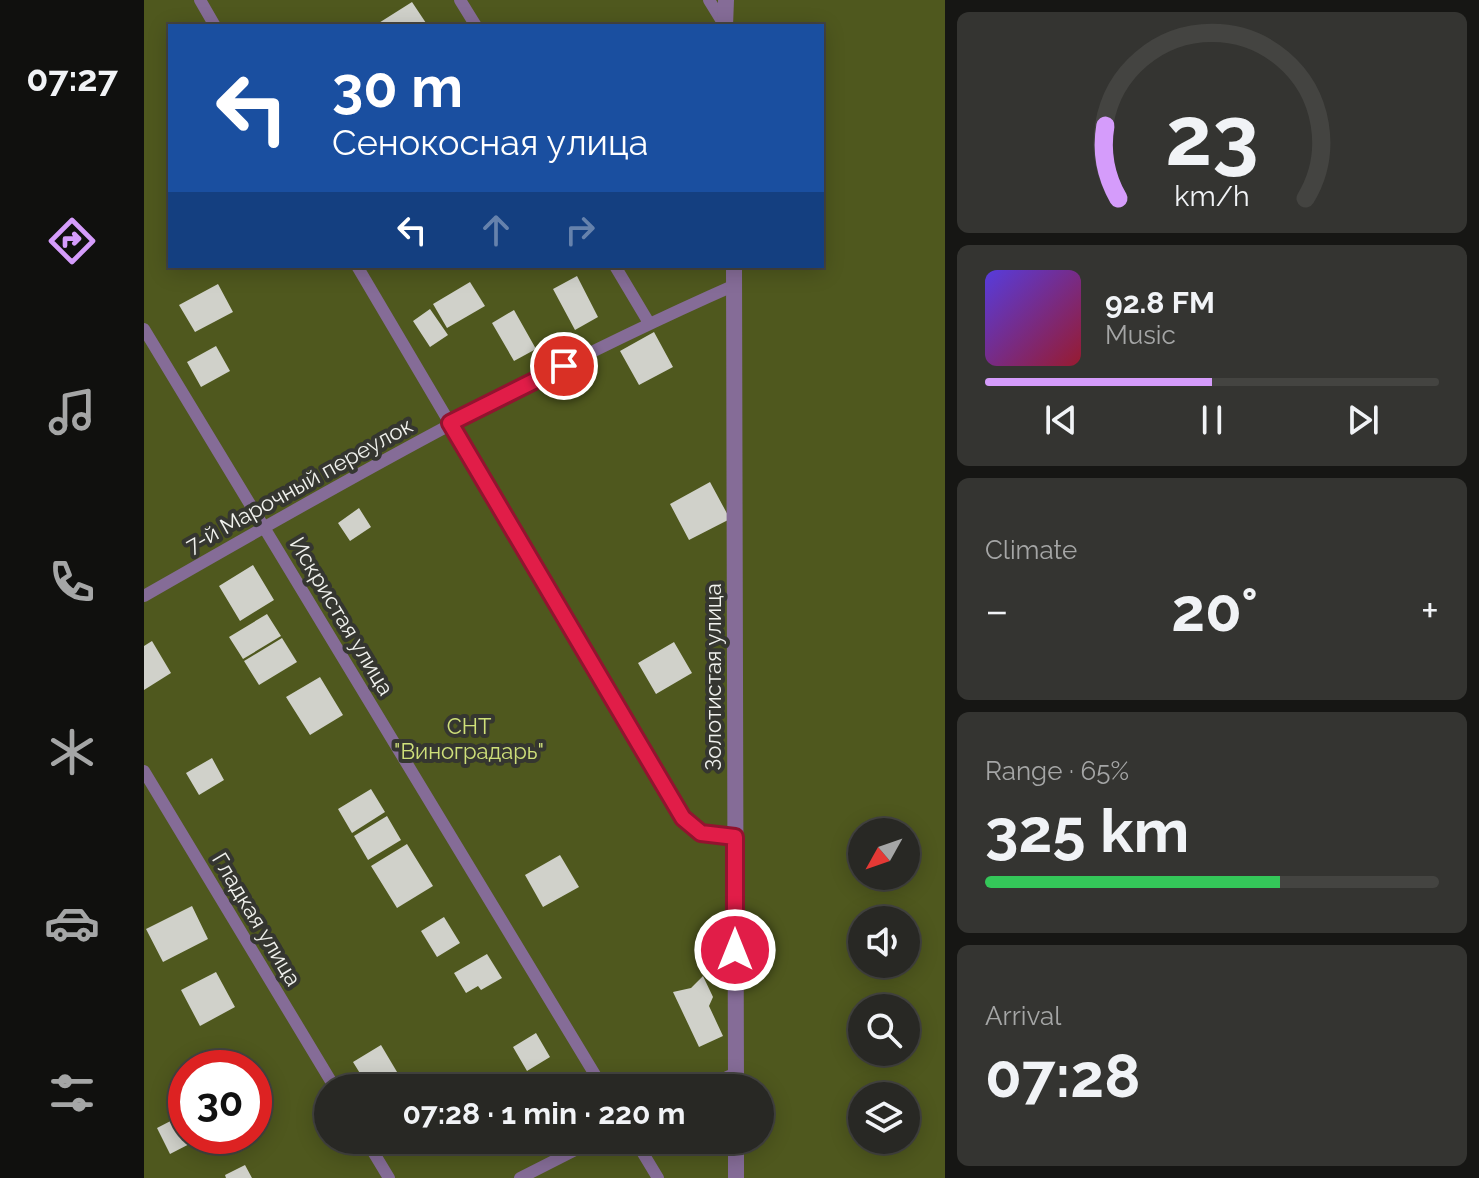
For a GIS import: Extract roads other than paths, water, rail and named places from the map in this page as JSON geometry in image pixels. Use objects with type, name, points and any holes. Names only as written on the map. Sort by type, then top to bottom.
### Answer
[{"type":"street","points":[[725,24],[726,0]]},
{"type":"street","name":"Золотистая улица","points":[[734,268],[736,1074]]},
{"type":"street","points":[[736,1154],[736,1178]]},
{"type":"lane","points":[[200,0],[214,24]]},
{"type":"lane","points":[[460,0],[475,24]]},
{"type":"lane","points":[[709,0],[724,24]]},
{"type":"lane","points":[[358,268],[683,818],[701,833],[735,837]]},
{"type":"lane","points":[[616,268],[649,323]]},
{"type":"lane","name":"7-й Марочный переулок","points":[[144,596],[450,423],[649,323],[735,285]]},
{"type":"lane","name":"Искристая улица","points":[[144,329],[595,1074]]},
{"type":"lane","name":"Гладкая улица","points":[[144,771],[327,1074]]},
{"type":"lane","points":[[374,1154],[389,1178]]},
{"type":"lane","points":[[520,1178],[567,1154]]},
{"type":"lane","points":[[643,1154],[658,1178]]},
{"type":"park label","name":"СНТ \"Виноградарь\"","points":[[469,738]]}]
